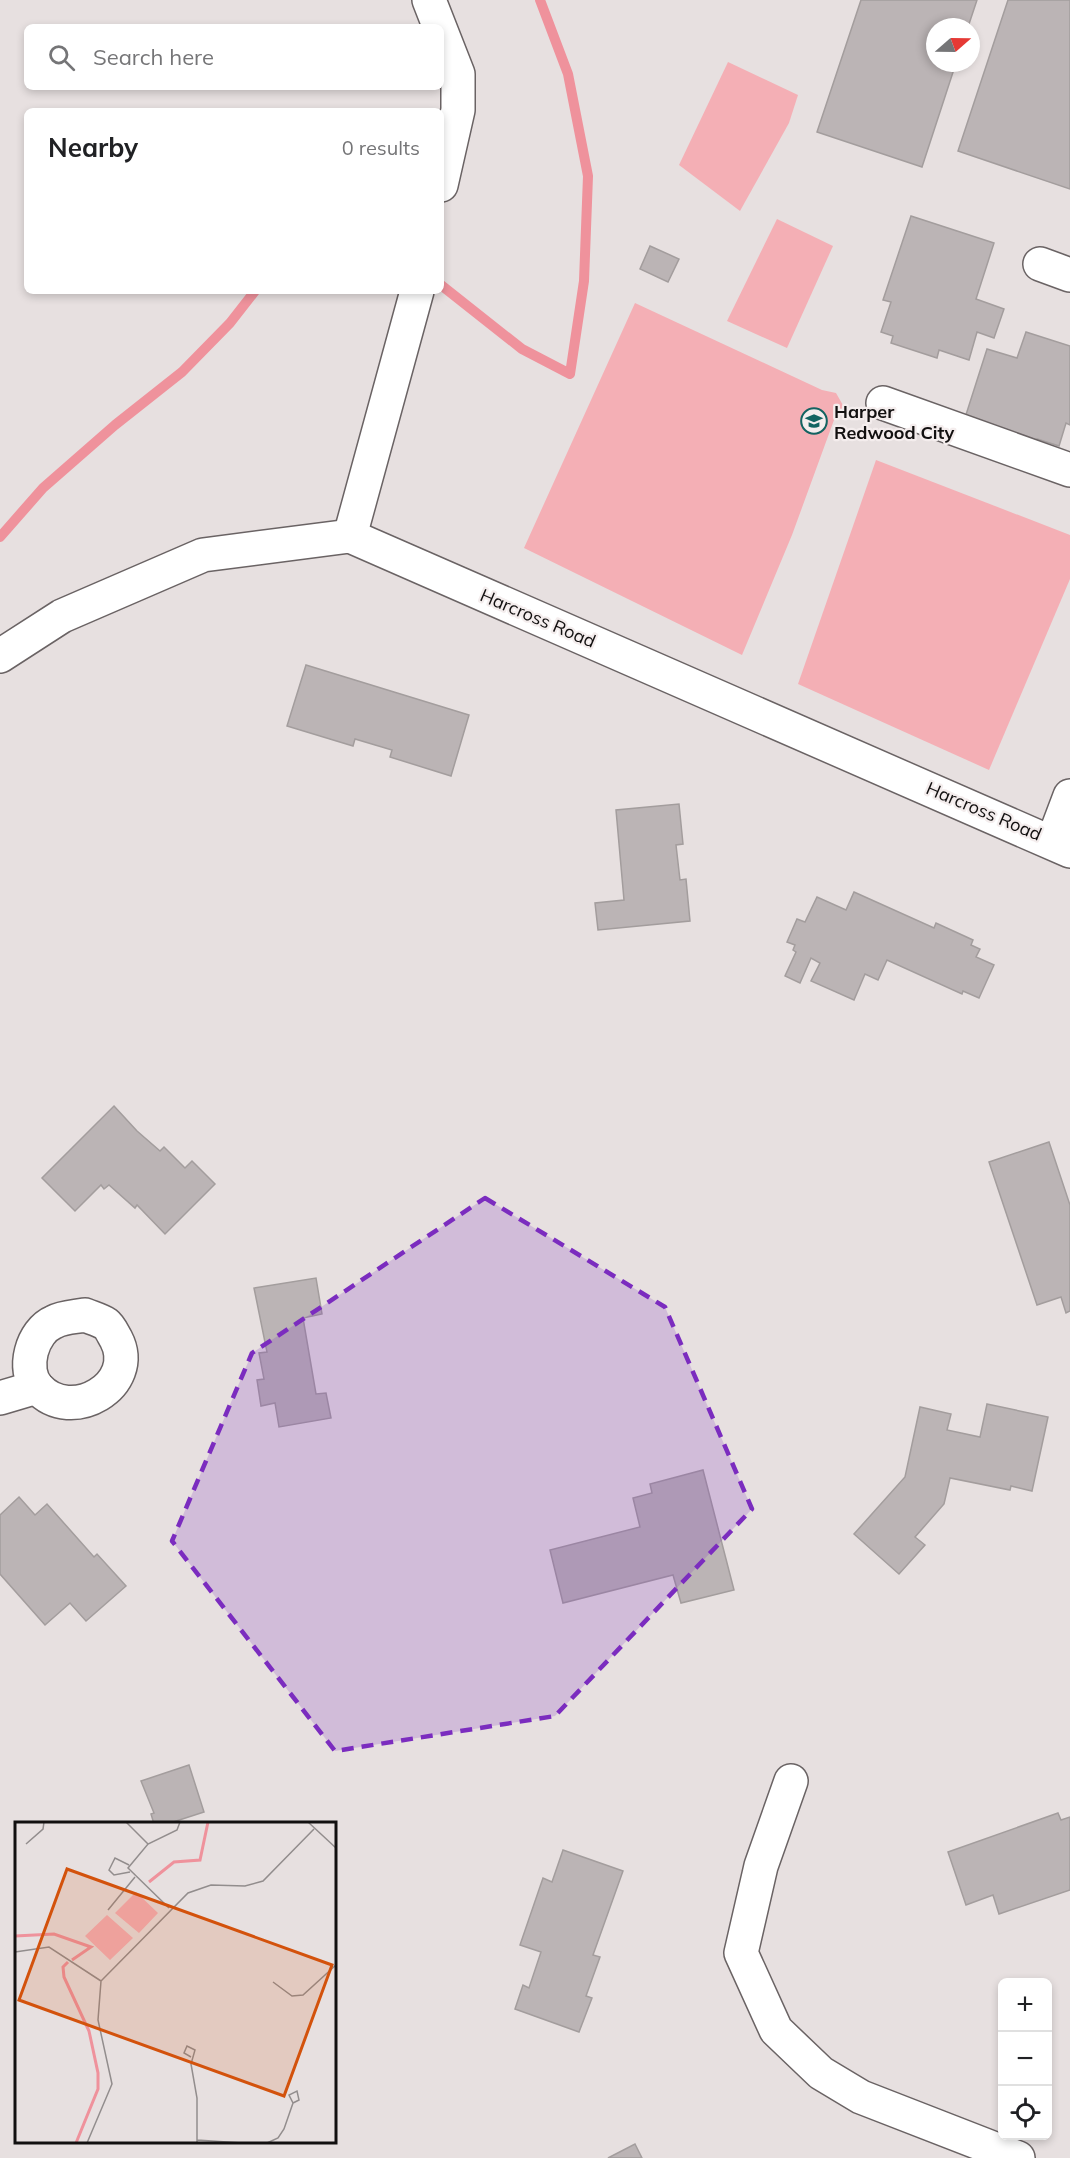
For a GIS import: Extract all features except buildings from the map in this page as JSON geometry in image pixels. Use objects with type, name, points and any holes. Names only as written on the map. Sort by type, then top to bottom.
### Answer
[{"type":"street","points":[[429,0],[439,24]]},
{"type":"street","points":[[444,37],[459,74],[458,110],[444,172]]},
{"type":"street","points":[[0,656],[62,616],[203,555],[350,536],[415,301]]},
{"type":"street","points":[[883,403],[1070,470]]},
{"type":"street","name":"Harcross Road","points":[[350,536],[1062,846]]},
{"type":"street","points":[[1062,846],[1070,796]]},
{"type":"street","points":[[0,1398],[37,1387]]},
{"type":"street","points":[[791,1781],[761,1866],[741,1953],[776,2030],[821,2073],[861,2097],[1018,2158]]},
{"type":"highlighted area","points":[[485,1198],[665,1307],[752,1509],[555,1716],[335,1751],[172,1541],[252,1353]]},
{"type":"shaded area","points":[[728,62],[798,95],[789,123],[740,211],[679,165]]},
{"type":"shaded area","points":[[777,219],[833,246],[787,348],[727,321]]},
{"type":"shaded area","points":[[635,303],[822,390],[836,393],[844,407],[834,420],[792,535],[742,655],[524,548]]},
{"type":"shaded area","points":[[876,460],[1070,535],[1070,579],[989,770],[798,684]]},
{"type":"waterway","points":[[444,287],[522,349],[570,374],[584,281],[588,176],[568,74],[540,0]]},
{"type":"waterway","points":[[0,537],[43,488],[115,425],[182,372],[230,323],[253,294]]},
{"type":"place","name":"Harper Redwood City","points":[[814,421]]}]
